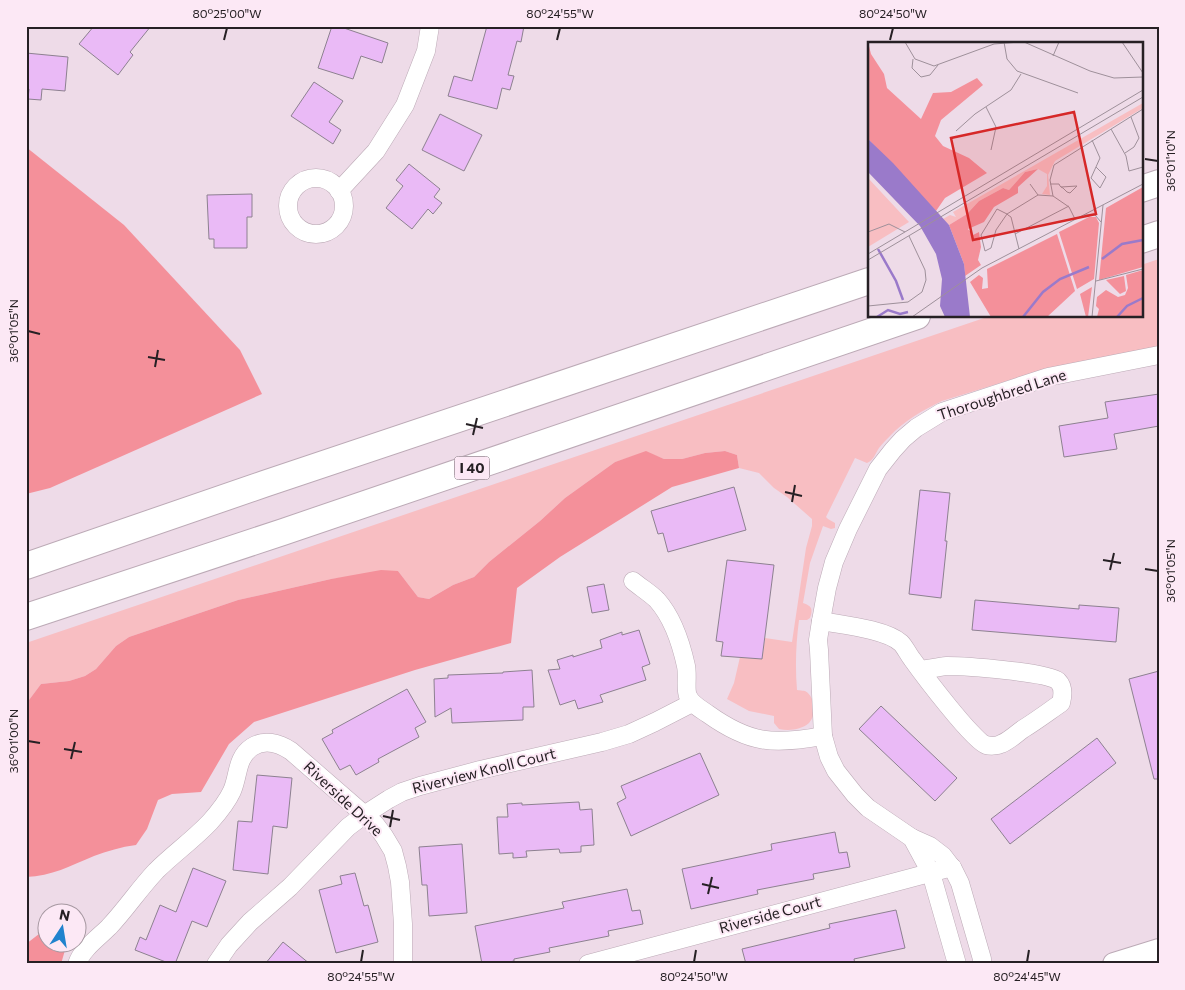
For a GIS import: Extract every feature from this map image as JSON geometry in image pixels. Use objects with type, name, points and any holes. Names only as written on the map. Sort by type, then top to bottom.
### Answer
[{"type":"highway","points":[[1142,189],[1159,183]]},
{"type":"highway","points":[[1142,240],[1159,234]]},
{"type":"highway","points":[[26,566],[868,281]]},
{"type":"highway","name":"I 40","points":[[26,618],[911,318]]},
{"type":"main road","points":[[1114,964],[1159,950]]},
{"type":"street","points":[[339,191],[376,151],[405,105],[426,51],[430,26]]},
{"type":"street","name":"Thoroughbred Lane","points":[[957,964],[931,872],[912,838],[868,808],[836,771],[829,757],[823,736],[818,640],[827,588],[834,562],[878,469],[893,450],[916,428],[942,412],[1048,377],[1159,355]]},
{"type":"street","points":[[633,581],[656,599],[671,622],[686,667],[686,692],[692,702],[729,728],[762,740],[796,741],[823,736]]},
{"type":"street","points":[[821,620],[861,628],[892,638],[902,644],[921,670],[978,741],[986,745],[1001,744],[1014,736],[1061,703],[1063,695],[1059,682],[1041,675],[978,667],[947,666],[921,670]]},
{"type":"street","name":"Riverview Knoll Court","points":[[216,964],[229,945],[250,922],[290,887],[348,827],[402,792],[480,770],[629,734],[692,702]]},
{"type":"street","name":"Riverside Drive","points":[[77,964],[82,954],[156,872],[221,809],[232,791],[239,763],[244,753],[259,743],[267,742],[284,746],[375,824],[384,836],[393,851],[400,882],[404,942],[403,964]]},
{"type":"street","points":[[912,838],[930,846],[943,856],[952,867],[960,883],[982,964]]},
{"type":"street","name":"Riverside Court","points":[[588,964],[952,867]]},
{"type":"shaded area","points":[[26,147],[124,225],[240,350],[262,394],[50,488],[26,494]]},
{"type":"shaded area","points":[[1159,259],[1159,347],[1036,372],[942,401],[901,425],[879,448],[873,459],[869,462],[867,463],[855,458],[826,517],[835,523],[835,528],[831,529],[823,526],[810,563],[803,603],[811,608],[811,612],[810,618],[807,620],[799,620],[796,672],[797,690],[808,693],[813,701],[814,711],[812,720],[799,729],[779,729],[774,723],[774,716],[749,711],[727,699],[734,683],[740,657],[762,659],[765,638],[792,642],[812,519],[759,473],[739,468],[737,455],[725,451],[705,453],[682,459],[664,459],[646,452],[615,462],[565,498],[474,577],[453,585],[429,599],[418,597],[398,571],[331,579],[238,600],[129,637],[116,646],[96,669],[85,676],[69,681],[41,684],[26,704],[26,643],[984,318],[1142,318],[1142,265]]},
{"type":"shaded area","points":[[646,451],[664,459],[682,459],[705,453],[725,451],[737,455],[739,468],[672,487],[560,557],[517,588],[511,643],[415,670],[254,722],[229,744],[201,792],[172,794],[158,800],[147,829],[136,845],[104,852],[53,873],[26,877],[26,704],[41,684],[69,681],[85,676],[96,669],[116,646],[129,637],[238,600],[331,579],[381,570],[398,571],[418,597],[429,599],[453,585],[474,577],[565,498],[615,462]]},
{"type":"shaded area","points":[[38,935],[38,952],[64,952],[61,964],[26,964],[26,944]]},
{"type":"building","points":[[94,26],[151,26],[130,52],[133,55],[118,75],[79,44]]},
{"type":"building","points":[[332,26],[338,26],[388,43],[382,63],[361,56],[353,79],[318,68]]},
{"type":"building","points":[[487,26],[524,26],[521,42],[517,41],[508,75],[514,76],[510,90],[502,88],[497,109],[448,96],[454,76],[472,81]]},
{"type":"building","points":[[26,53],[68,57],[65,91],[42,89],[41,100],[28,99],[29,89],[26,88]]},
{"type":"building","points":[[314,82],[343,101],[329,122],[341,130],[333,144],[291,116]]},
{"type":"building","points":[[440,114],[482,135],[464,171],[422,150]]},
{"type":"building","points":[[409,164],[440,189],[434,197],[442,203],[433,214],[428,209],[412,229],[386,208],[403,186],[396,180]]},
{"type":"building","points":[[252,194],[252,217],[247,217],[247,248],[214,248],[214,239],[209,239],[207,195]]},
{"type":"building","points":[[1159,394],[1159,426],[1114,434],[1117,449],[1064,457],[1059,426],[1108,418],[1105,402]]},
{"type":"building","points":[[734,487],[746,530],[668,552],[663,533],[658,534],[651,511]]},
{"type":"building","points":[[920,490],[950,493],[941,598],[909,594]]},
{"type":"building","points":[[727,560],[774,565],[762,659],[721,656],[723,642],[716,641]]},
{"type":"building","points":[[604,584],[609,610],[592,613],[587,587]]},
{"type":"building","points":[[975,600],[1079,609],[1079,605],[1119,608],[1116,642],[972,630]]},
{"type":"building","points":[[639,630],[650,664],[642,667],[646,680],[600,695],[603,702],[578,709],[575,700],[560,705],[548,670],[560,669],[557,660],[602,648],[600,640],[622,632],[622,635]]},
{"type":"building","points":[[532,670],[534,707],[523,707],[523,720],[452,723],[451,708],[435,717],[434,679],[448,678],[448,675]]},
{"type":"building","points":[[1159,671],[1159,779],[1154,779],[1129,679]]},
{"type":"building","points":[[407,689],[426,722],[415,728],[419,737],[378,759],[379,762],[356,775],[350,765],[340,770],[322,739],[333,733],[332,730]]},
{"type":"building","points":[[881,706],[957,778],[935,801],[859,729]]},
{"type":"building","points":[[1097,738],[1116,763],[1010,844],[991,819]]},
{"type":"building","points":[[700,753],[719,795],[631,836],[617,803],[626,798],[621,786]]},
{"type":"building","points":[[257,775],[292,778],[287,828],[273,826],[268,874],[233,870],[238,821],[252,822]]},
{"type":"building","points":[[579,802],[580,810],[592,809],[594,845],[581,846],[581,852],[560,853],[559,849],[526,851],[527,857],[513,858],[513,853],[499,854],[497,817],[508,817],[507,804]]},
{"type":"building","points":[[835,832],[839,853],[847,852],[850,867],[813,874],[814,879],[757,890],[758,894],[691,909],[682,869],[772,850],[771,844]]},
{"type":"building","points":[[462,844],[467,913],[429,916],[427,885],[422,885],[419,847]]},
{"type":"building","points":[[193,868],[226,881],[207,927],[192,921],[175,964],[135,950],[140,937],[146,940],[160,905],[176,912]]},
{"type":"building","points":[[355,873],[364,906],[368,905],[378,942],[336,953],[319,890],[342,884],[340,876]]},
{"type":"building","points":[[627,889],[632,911],[640,910],[643,924],[608,931],[609,936],[549,948],[550,952],[514,959],[514,961],[482,964],[475,926],[564,908],[562,902]]},
{"type":"building","points":[[896,910],[905,948],[854,959],[855,964],[746,964],[742,949],[830,928],[829,924]]},
{"type":"building","points":[[283,942],[310,964],[265,964]]}]
